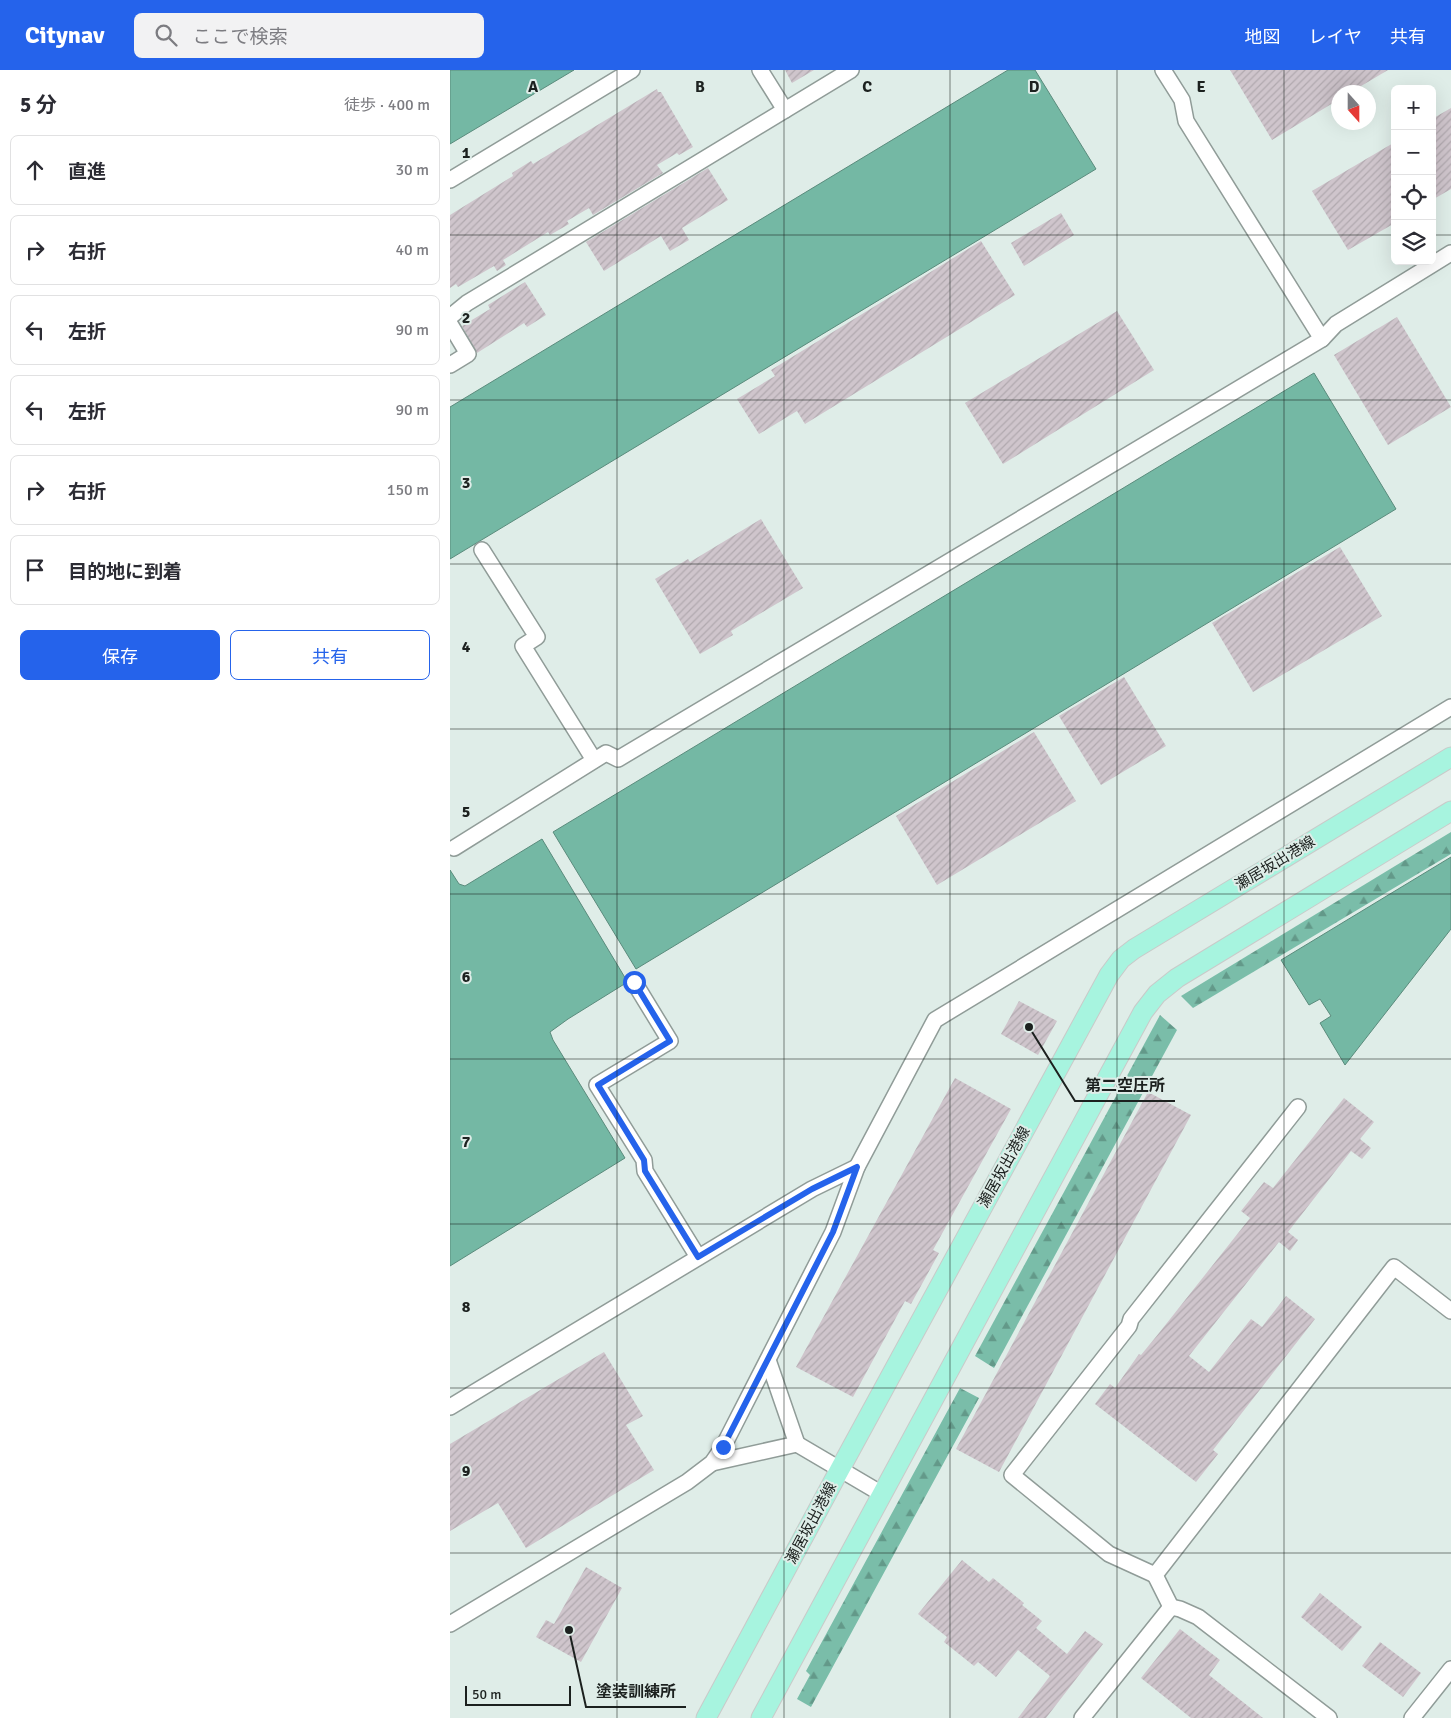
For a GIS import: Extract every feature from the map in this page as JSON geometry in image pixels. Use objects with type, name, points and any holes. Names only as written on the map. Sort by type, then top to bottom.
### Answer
[{"type":"main road","name":"瀬居坂出港線","points":[[706,1718],[1109,975],[1121,959],[1142,944],[1451,756]]},
{"type":"main road","points":[[761,1718],[1143,1012],[1158,994],[1177,978],[1451,811]]},
{"type":"lane","points":[[450,180],[632,70]]},
{"type":"lane","points":[[760,70],[785,110]]},
{"type":"lane","points":[[450,365],[468,354],[451,316],[467,303],[851,70]]},
{"type":"lane","points":[[1163,70],[1182,100],[1186,121],[1322,339]]},
{"type":"lane","points":[[454,848],[606,753],[618,760],[1322,339],[1336,324],[1451,253]]},
{"type":"lane","points":[[482,550],[537,637],[523,646],[594,760]]},
{"type":"lane","points":[[450,1624],[687,1482],[712,1463],[723,1447],[833,1232],[857,1167],[935,1020],[1451,707]]},
{"type":"lane","points":[[634,982],[670,1041],[598,1085],[644,1160],[645,1171],[698,1257]]},
{"type":"lane","points":[[1171,1607],[1155,1575],[1109,1554],[1012,1475],[1129,1326],[1131,1318],[1298,1107]]},
{"type":"lane","points":[[450,1407],[812,1189],[857,1167]]},
{"type":"lane","points":[[1155,1575],[1394,1267],[1451,1311]]},
{"type":"lane","points":[[768,1360],[797,1444],[882,1494]]},
{"type":"lane","points":[[712,1463],[797,1444]]},
{"type":"lane","points":[[1082,1718],[1171,1607]]},
{"type":"lane","points":[[1171,1607],[1180,1608],[1198,1617],[1329,1718]]},
{"type":"lane","points":[[1412,1718],[1451,1668]]},
{"type":"green space","points":[[1451,832],[1451,854],[1193,1008],[1181,996]]},
{"type":"green space","points":[[1160,1015],[1177,1030],[994,1368],[975,1356]]},
{"type":"green space","points":[[960,1388],[979,1398],[811,1707],[797,1699],[810,1675],[806,1671]]},
{"type":"shaded area","points":[[450,70],[574,70],[450,144]]},
{"type":"shaded area","points":[[1008,70],[1035,70],[1096,169],[450,559],[450,407]]},
{"type":"shaded area","points":[[1314,373],[1396,509],[636,969],[553,832]]},
{"type":"shaded area","points":[[542,839],[627,981],[550,1032],[553,1040],[625,1158],[450,1266],[450,870],[459,884],[465,886]]},
{"type":"shaded area","points":[[1451,857],[1451,929],[1345,1065],[1320,1023],[1331,1016],[1320,999],[1309,1005],[1281,960]]},
{"type":"building","points":[[785,70],[814,70],[792,83]]},
{"type":"building","points":[[1230,70],[1388,70],[1363,85],[1331,85],[1331,104],[1272,140]]},
{"type":"building","points":[[657,89],[658,92],[661,92],[693,147],[679,155],[677,153],[657,165],[663,173],[593,215],[589,208],[567,221],[569,224],[550,235],[548,232],[503,260],[506,265],[497,271],[494,266],[458,287],[456,284],[450,288],[450,215],[513,176],[512,173],[531,161],[533,164]]},
{"type":"building","points":[[1451,108],[1451,189],[1436,198],[1436,130],[1436,117]]},
{"type":"building","points":[[1391,144],[1391,225],[1348,250],[1312,191]]},
{"type":"building","points":[[708,168],[728,200],[682,228],[689,240],[670,251],[661,236],[604,271],[586,242]]},
{"type":"building","points":[[1061,213],[1074,235],[1024,266],[1011,243]]},
{"type":"building","points":[[981,241],[1015,295],[805,424],[797,411],[759,434],[737,399],[775,376],[771,370]]},
{"type":"building","points":[[525,282],[546,315],[527,327],[524,323],[477,353],[462,326],[490,309],[488,305]]},
{"type":"building","points":[[1117,311],[1154,370],[1003,464],[965,403]]},
{"type":"building","points":[[1397,317],[1451,407],[1388,445],[1334,355]]},
{"type":"building","points":[[761,519],[803,588],[731,631],[733,635],[700,654],[655,579],[688,559],[690,562]]},
{"type":"building","points":[[1340,547],[1382,616],[1253,692],[1212,623]]},
{"type":"building","points":[[1124,677],[1166,746],[1101,785],[1059,716]]},
{"type":"building","points":[[1034,732],[1076,801],[937,885],[896,816]]},
{"type":"building","points":[[1019,1001],[1057,1021],[1038,1055],[1001,1034]]},
{"type":"building","points":[[955,1078],[1011,1109],[933,1250],[939,1253],[911,1304],[905,1301],[853,1397],[796,1367]]},
{"type":"building","points":[[1148,1092],[1191,1115],[999,1472],[956,1449]]},
{"type":"building","points":[[1344,1098],[1374,1122],[1360,1139],[1371,1148],[1362,1159],[1351,1151],[1288,1232],[1298,1240],[1290,1251],[1279,1242],[1189,1356],[1209,1372],[1251,1319],[1262,1327],[1286,1296],[1315,1319],[1213,1450],[1218,1454],[1196,1482],[1095,1404],[1110,1384],[1115,1388],[1139,1354],[1141,1355],[1159,1333],[1250,1218],[1241,1211],[1264,1182],[1273,1188]]},
{"type":"building","points":[[604,1352],[643,1416],[626,1425],[654,1470],[526,1548],[498,1503],[450,1531],[450,1444]]},
{"type":"building","points":[[962,1560],[989,1582],[993,1578],[1024,1603],[1022,1605],[1042,1621],[1036,1628],[1067,1654],[1085,1631],[1103,1644],[1046,1718],[1018,1718],[1050,1676],[1018,1650],[996,1677],[978,1662],[974,1666],[944,1642],[947,1637],[918,1614]]},
{"type":"building","points":[[586,1567],[622,1588],[581,1662],[536,1637],[546,1620],[554,1624]]},
{"type":"building","points":[[1320,1593],[1362,1627],[1342,1651],[1301,1617]]},
{"type":"building","points":[[1180,1629],[1220,1660],[1209,1675],[1263,1718],[1191,1718],[1141,1678]]},
{"type":"building","points":[[1380,1642],[1421,1673],[1403,1697],[1362,1666]]},
{"type":"place","name":"第二空圧所","points":[[1029,1027]]},
{"type":"place","name":"塗装訓練所","points":[[569,1630]]},
{"type":"route","points":[[634,982],[670,1041],[598,1085],[644,1160],[645,1171],[698,1257],[812,1189],[857,1167],[833,1232],[723,1447]]}]
